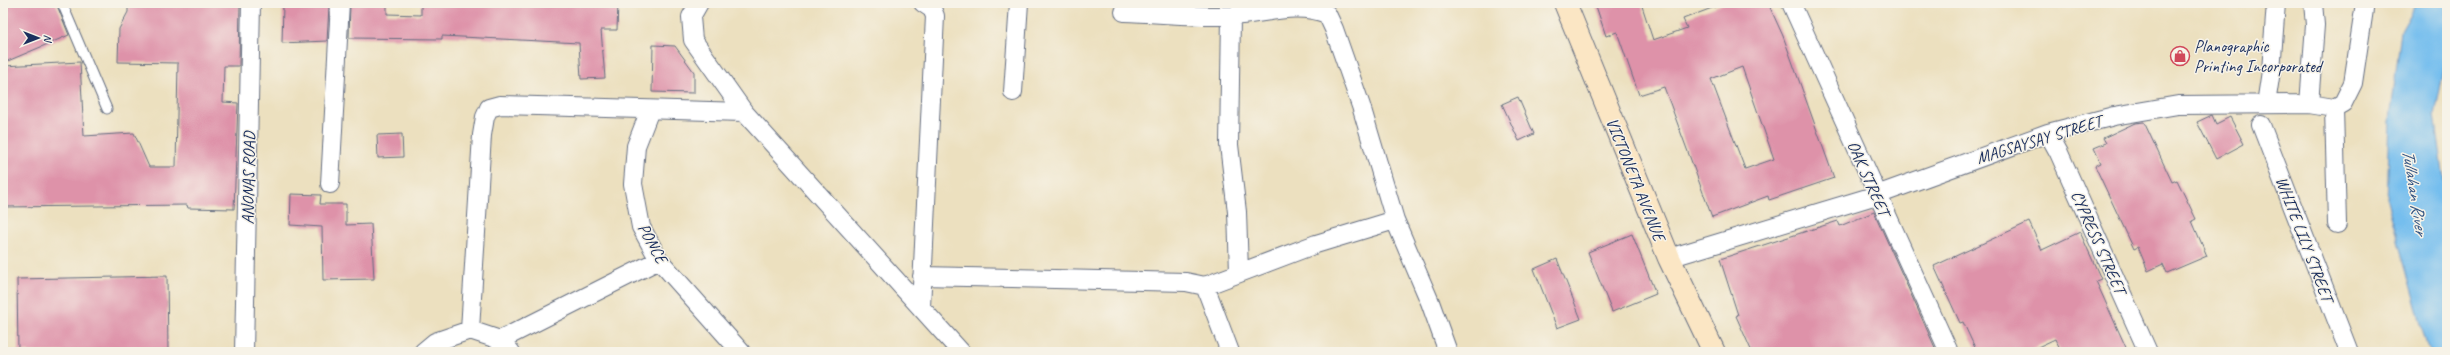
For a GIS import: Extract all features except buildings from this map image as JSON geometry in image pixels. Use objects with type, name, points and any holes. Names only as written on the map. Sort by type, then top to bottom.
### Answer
[{"type":"main road","name":"VICTONETA AVENUE","points":[[1564,3],[1669,258],[1714,352]]},
{"type":"street","name":"ANONAS ROAD","points":[[244,352],[252,3]]},
{"type":"street","points":[[330,184],[340,3]]},
{"type":"street","points":[[699,3],[691,17],[693,40],[744,112],[961,352]]},
{"type":"street","points":[[921,307],[934,16],[932,8],[922,3]]},
{"type":"street","points":[[1013,92],[1019,3]]},
{"type":"street","name":"OAK STREET","points":[[1791,3],[1949,352]]},
{"type":"street","points":[[2266,104],[2272,64],[2276,3]]},
{"type":"street","points":[[2309,104],[2315,25],[2313,3]]},
{"type":"street","points":[[2337,224],[2334,108],[2343,103],[2353,83],[2365,3]]},
{"type":"street","points":[[1124,12],[1232,16],[1295,8],[1312,8],[1327,14],[1334,29],[1361,106],[1395,220],[1430,302],[1448,352]]},
{"type":"street","points":[[1232,16],[1228,145],[1237,212],[1239,272]]},
{"type":"street","name":"MAGSAYSAY STREET","points":[[1669,258],[1877,195],[2048,133],[2114,116],[2178,105],[2309,104],[2334,108]]},
{"type":"street","points":[[470,330],[482,135],[487,109],[500,105],[744,112]]},
{"type":"street","name":"PONCE","points":[[650,110],[636,146],[633,184],[641,227],[659,260],[741,352]]},
{"type":"street","name":"WHITE LILY STREET","points":[[2261,125],[2349,352]]},
{"type":"street","name":"CYPRESS STREET","points":[[2048,133],[2059,153],[2148,352]]},
{"type":"street","points":[[922,276],[1186,282],[1205,286],[1316,244],[1395,220]]},
{"type":"street","points":[[423,352],[435,342],[470,330],[506,346],[659,260]]},
{"type":"street","points":[[1205,286],[1230,352]]},
{"type":"lane","points":[[62,3],[107,109]]},
{"type":"water","name":"Tullahan River","points":[[2417,3],[2447,3],[2447,53],[2435,115],[2447,200],[2447,352],[2432,352],[2427,346],[2387,201],[2390,120],[2401,31]]},
{"type":"place","name":"Planographic Printing Incorporated","points":[[2180,56]]}]
